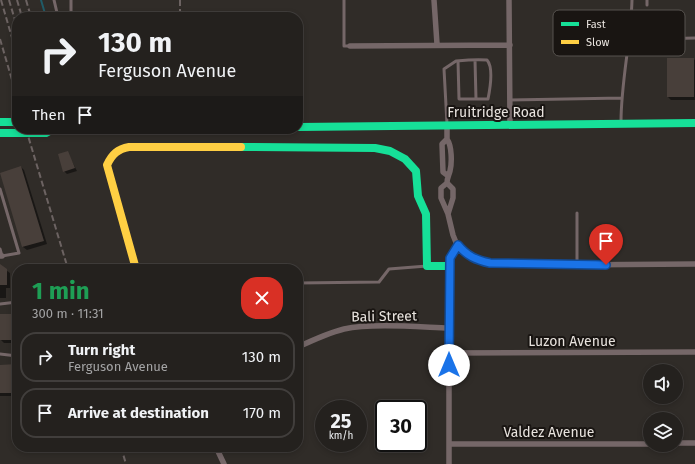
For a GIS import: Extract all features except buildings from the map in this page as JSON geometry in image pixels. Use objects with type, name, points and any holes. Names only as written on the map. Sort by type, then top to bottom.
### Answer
[{"type":"street","points":[[434,0],[436,2],[437,44]]},
{"type":"street","points":[[509,0],[510,125]]},
{"type":"street","points":[[350,46],[510,44]]},
{"type":"street","points":[[0,122],[12,122]]},
{"type":"street","name":"Fruitridge Road","points":[[303,127],[695,124]]},
{"type":"street","points":[[447,126],[447,139],[450,144],[450,172],[447,175],[447,183],[453,189],[453,198],[448,214]]},
{"type":"street","points":[[0,133],[12,133]]},
{"type":"street","points":[[135,264],[107,165],[111,155],[119,149],[129,147],[375,148],[390,151],[405,159],[416,170],[420,206],[426,214],[427,266],[449,266]]},
{"type":"street","points":[[447,183],[441,188],[441,198],[448,214],[453,235],[458,245],[466,254],[478,261],[490,263],[577,265],[695,264]]},
{"type":"street","points":[[449,464],[449,266],[450,258],[458,245]]},
{"type":"street","name":"Bali Street","points":[[303,345],[328,333],[346,329],[364,327],[449,328]]},
{"type":"street","name":"Luzon Avenue","points":[[449,353],[695,352]]},
{"type":"street","points":[[683,443],[695,443]]},
{"type":"street","name":"Valdez Avenue","points":[[449,444],[643,444]]},
{"type":"street","points":[[218,452],[224,464]]},
{"type":"lane","points":[[54,0],[57,12]]},
{"type":"lane","points":[[71,0],[71,12]]},
{"type":"lane","points":[[344,0],[344,46],[350,46]]},
{"type":"lane","points":[[632,0],[632,10]]},
{"type":"lane","points":[[647,0],[647,5]]},
{"type":"lane","points":[[685,38],[695,38]]},
{"type":"lane","points":[[621,124],[622,98],[627,56]]},
{"type":"lane","points":[[475,60],[476,99]]},
{"type":"lane","points":[[447,126],[444,69],[458,61],[487,60],[490,63],[488,99],[459,99],[458,61]]},
{"type":"lane","points":[[510,100],[622,98]]},
{"type":"lane","points":[[0,189],[19,253],[1,256],[0,249]]},
{"type":"lane","points":[[577,213],[577,265]]},
{"type":"lane","points":[[303,283],[379,282],[389,269],[427,266]]},
{"type":"lane","points":[[0,304],[12,303]]},
{"type":"lane","points":[[0,354],[12,355]]},
{"type":"waterway","points":[[41,0],[45,12]]},
{"type":"railway","points":[[1,0],[12,38]]},
{"type":"railway","points":[[9,0],[13,12]]},
{"type":"railway","points":[[17,0],[21,12]]},
{"type":"railway","points":[[26,0],[30,12]]},
{"type":"railway","points":[[180,0],[180,12]]},
{"type":"railway","points":[[0,39],[12,80]]},
{"type":"railway","points":[[28,134],[66,264]]},
{"type":"railway","points":[[122,452],[126,464]]},
{"type":"traffic: fast","points":[[0,122],[12,122]]},
{"type":"traffic: fast","points":[[303,127],[695,123]]},
{"type":"traffic: fast","points":[[0,133],[12,133]]},
{"type":"traffic: fast","points":[[241,147],[375,148],[390,151],[405,159],[416,171],[418,196],[426,214],[427,266],[449,266]]},
{"type":"traffic: slow","points":[[135,264],[107,165],[113,155],[122,149],[129,147],[241,147]]},
{"type":"route","points":[[449,365],[449,266],[452,251],[458,245],[466,254],[478,261],[490,263],[606,265]]}]
